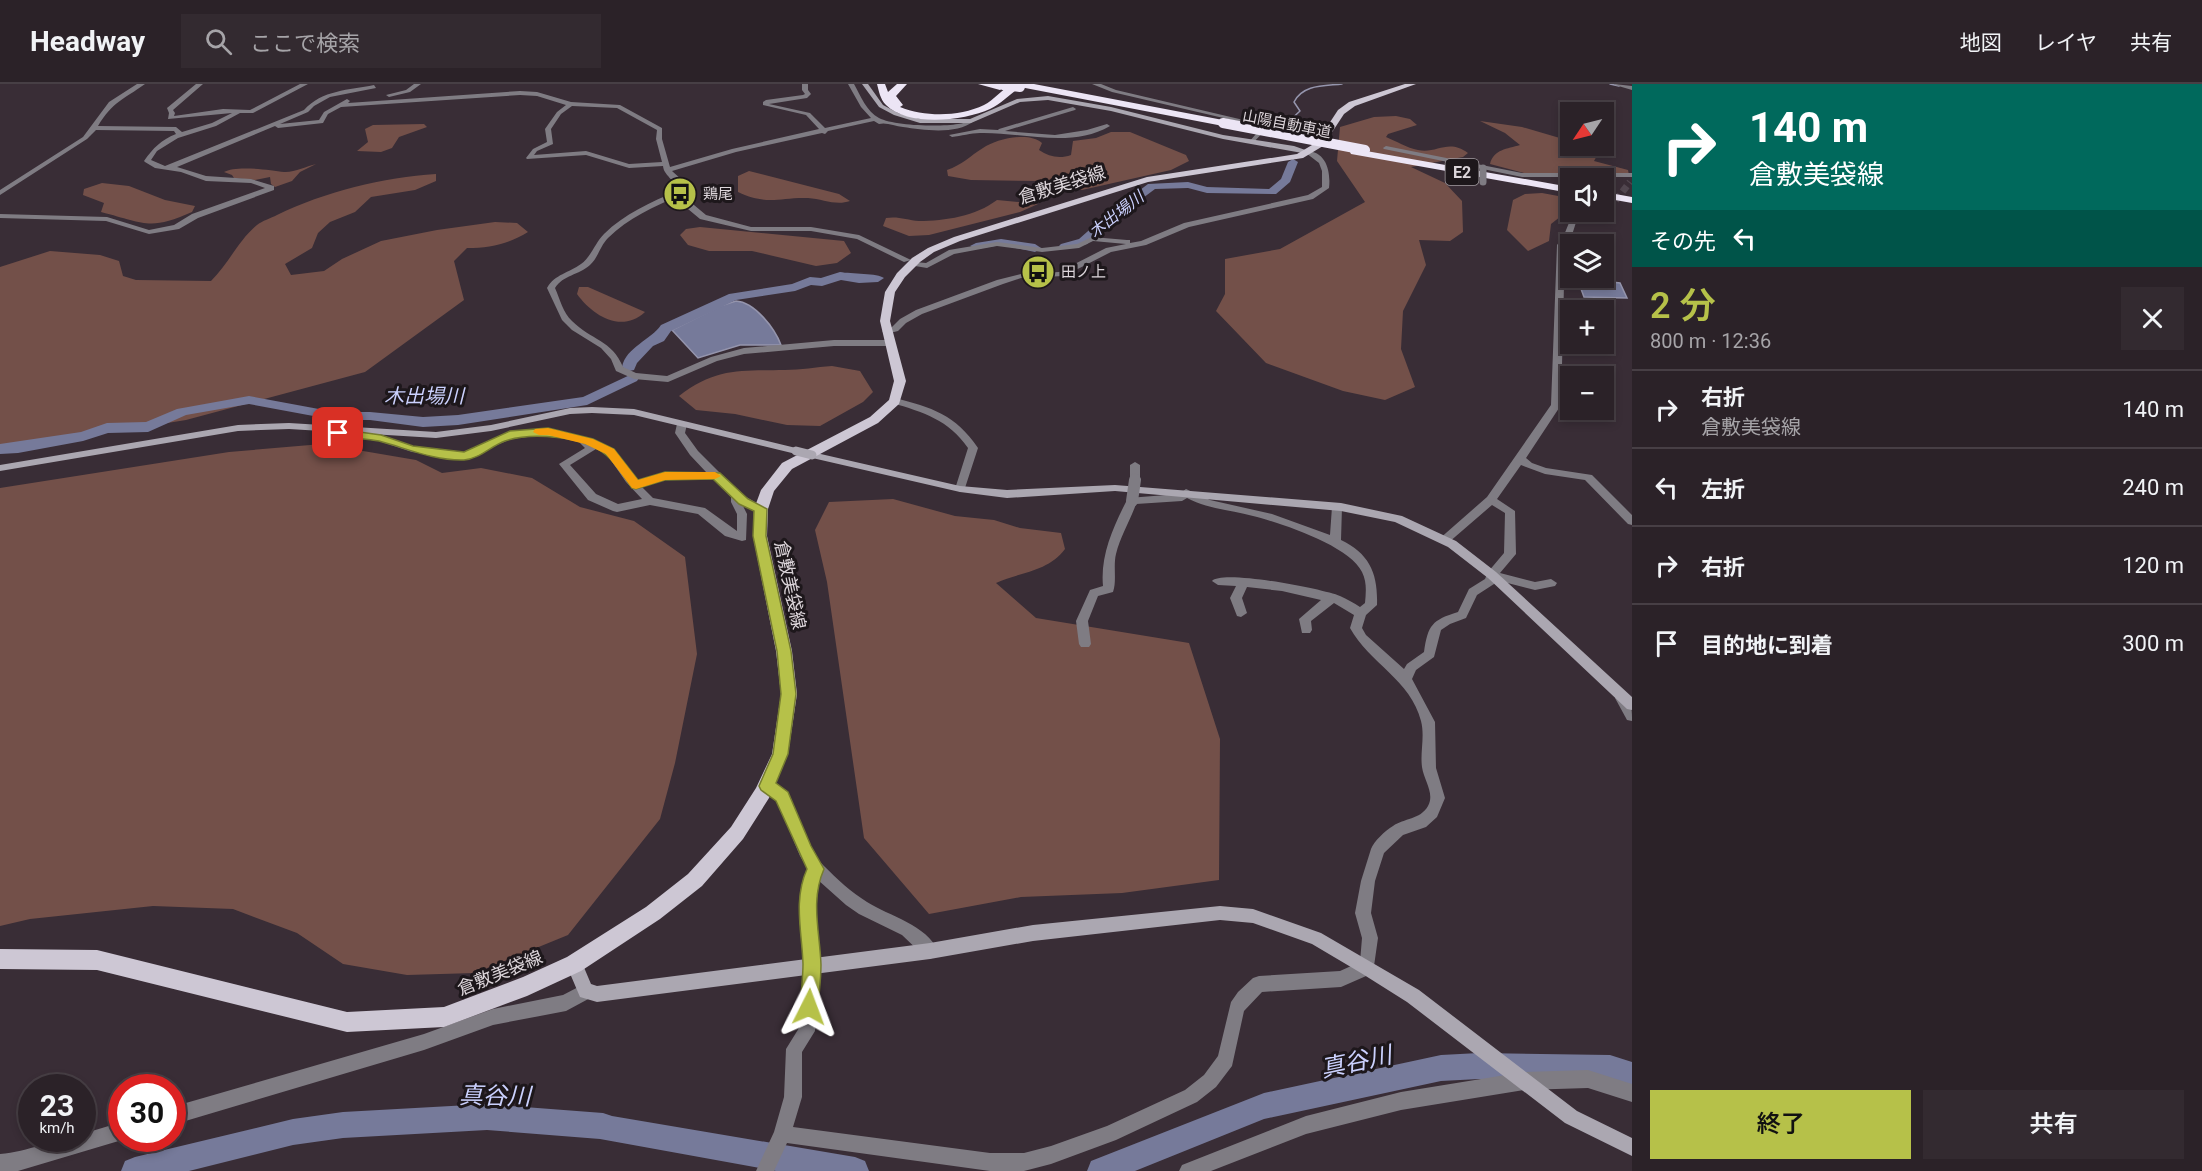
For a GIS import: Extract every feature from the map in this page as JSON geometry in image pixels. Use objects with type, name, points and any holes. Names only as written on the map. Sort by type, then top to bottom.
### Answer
[{"type":"highway","points":[[881,84],[887,101],[896,108],[918,115],[945,117],[981,110],[1018,86]]},
{"type":"highway","points":[[903,84],[891,92],[893,101],[906,109],[935,115],[958,113],[976,108],[1018,86]]},
{"type":"highway","points":[[982,84],[1018,86]]},
{"type":"highway","points":[[1088,84],[1116,94],[1224,123]]},
{"type":"highway","name":"山陽自動車道","points":[[1018,86],[1560,186]]},
{"type":"highway","name":"山陽自動車道","points":[[1018,86],[1224,123],[1360,151]]},
{"type":"highway","points":[[1614,195],[1632,198]]},
{"type":"main road","name":"倉敷美袋線","points":[[0,959],[97,960],[347,1022],[444,1017],[527,986],[574,964],[653,913],[695,880],[737,833],[767,786],[780,754],[789,694],[784,651],[760,536],[761,509],[768,490],[787,466],[874,420],[895,401],[900,381],[888,337],[885,312],[894,284],[910,265],[947,243],[1147,180],[1278,161],[1308,152],[1320,144],[1346,107],[1360,100],[1412,84]]},
{"type":"street","points":[[0,193],[85,138],[108,106],[127,90],[142,84]]},
{"type":"street","points":[[200,84],[192,88],[183,101],[169,109],[172,113],[170,118],[223,111],[251,112],[305,84]]},
{"type":"street","points":[[342,105],[366,102],[375,96],[403,93],[418,84]]},
{"type":"street","points":[[805,84],[807,94],[805,97],[771,100],[766,102],[766,105],[808,114],[825,132]]},
{"type":"street","points":[[851,84],[860,101],[874,119],[892,128],[918,133],[953,135],[980,131],[1055,137],[1088,132],[1107,126]]},
{"type":"street","points":[[864,84],[881,106],[896,114],[934,122],[971,121]]},
{"type":"street","points":[[1095,84],[1126,94],[1266,126],[1252,142]]},
{"type":"street","points":[[1617,84],[1632,88]]},
{"type":"street","points":[[274,125],[283,127],[321,122],[326,113],[377,86]]},
{"type":"street","points":[[164,170],[306,111],[321,98],[377,86]]},
{"type":"street","points":[[342,105],[520,93],[537,94],[570,104],[618,106],[660,129],[659,139],[666,168],[678,180],[681,192],[691,207],[703,217],[751,229],[811,229],[859,237],[907,260]]},
{"type":"street","points":[[570,104],[559,113],[548,129],[551,143],[535,150],[529,158],[586,153],[629,166],[666,168],[720,157],[734,150],[825,132],[874,119],[900,125],[934,128],[962,126],[1019,100],[1048,98],[1111,109],[1187,129],[1294,148],[1317,156],[1323,162],[1328,175],[1324,188],[1316,194],[1187,225],[1143,243],[1109,250],[1061,274],[1021,276],[1000,282],[919,312],[903,321],[888,337],[744,351],[714,359],[668,379],[634,376],[619,369],[615,357],[608,348],[566,320],[551,288],[559,279],[587,264],[598,245],[613,228],[635,214],[681,192]]},
{"type":"street","points":[[994,132],[1073,109]]},
{"type":"street","points":[[0,216],[107,219],[148,232],[176,227],[195,216],[271,188],[267,185],[244,181],[202,178],[180,169],[164,170],[147,161],[156,148],[168,139],[201,130],[229,119],[237,113]]},
{"type":"street","points":[[94,128],[176,129],[180,134]]},
{"type":"street","points":[[1386,148],[1522,175],[1631,179]]},
{"type":"street","points":[[1483,168],[1483,182]]},
{"type":"street","points":[[1444,540],[1491,501],[1519,458],[1548,421],[1556,405],[1561,245],[1570,232],[1571,222]]},
{"type":"street","points":[[918,264],[927,266],[952,252],[997,244],[1042,250],[1079,246],[1092,239],[1143,243]]},
{"type":"street","points":[[895,401],[934,413],[949,420],[964,433],[973,448],[960,489]]},
{"type":"street","points":[[0,468],[229,429],[315,428],[436,435],[491,428],[570,411],[592,410],[634,412],[960,489],[1007,494],[1115,488],[1337,507],[1371,512],[1398,519],[1444,540],[1492,575],[1627,702],[1632,716]]},
{"type":"street","points":[[682,424],[680,433],[683,440],[716,476],[736,496],[761,509]]},
{"type":"street","points":[[315,428],[381,438],[412,449],[464,456],[514,434],[548,431],[582,440],[610,451],[651,501]]},
{"type":"street","points":[[582,440],[591,449],[564,464],[592,497],[617,508],[651,501],[701,511],[729,533],[742,537],[742,514],[735,502],[736,496]]},
{"type":"street","points":[[1519,458],[1528,465],[1545,471],[1588,477],[1632,521]]},
{"type":"street","points":[[1085,644],[1082,621],[1094,593],[1109,589],[1107,561],[1114,539],[1122,529],[1132,501],[1136,478],[1135,465]]},
{"type":"street","points":[[636,485],[665,476],[716,476]]},
{"type":"street","points":[[1132,501],[1182,497],[1186,493]]},
{"type":"street","points":[[1186,493],[1194,499],[1251,511],[1349,548],[1369,573],[1372,596],[1371,605],[1361,613],[1356,628],[1362,638],[1406,679],[1428,722],[1429,768],[1438,798],[1432,813],[1421,822],[1398,830],[1378,849],[1368,881],[1363,913],[1371,938],[1366,967]]},
{"type":"street","points":[[1406,679],[1411,667],[1430,654],[1433,630],[1436,626],[1462,615],[1473,592],[1490,581],[1492,575],[1510,554],[1510,511],[1491,501]]},
{"type":"street","points":[[1335,541],[1337,507]]},
{"type":"street","points":[[1492,575],[1535,586],[1551,583]]},
{"type":"street","points":[[1218,581],[1281,587],[1332,598],[1361,613]]},
{"type":"street","points":[[1241,613],[1236,598],[1244,582]]},
{"type":"street","points":[[1306,630],[1305,619],[1332,598]]},
{"type":"street","points":[[767,786],[782,797],[805,851],[816,869],[851,900],[907,930],[930,951]]},
{"type":"street","points":[[765,1171],[782,1134],[793,1097],[794,1049],[807,1030],[812,965],[807,907],[812,878],[816,869]]},
{"type":"street","points":[[186,1112],[424,1042],[493,1017],[566,1003],[586,991],[597,994],[930,951],[1033,933],[1220,913],[1253,916],[1316,938],[1413,996],[1571,1117],[1632,1148]]},
{"type":"street","points":[[574,964],[586,991]]},
{"type":"street","points":[[782,1134],[990,1161],[1024,1162],[1051,1155],[1110,1134],[1191,1096],[1210,1082],[1226,1060],[1237,1008],[1259,984],[1341,979],[1366,967]]},
{"type":"street","points":[[1188,1171],[1306,1125],[1401,1101],[1519,1077],[1588,1079],[1632,1093]]},
{"type":"street","points":[[0,1163],[18,1162],[108,1135]]},
{"type":"shaded area","points":[[1396,116],[1410,119],[1417,125],[1388,134],[1386,137],[1418,150],[1454,147],[1468,153],[1463,157],[1411,167],[1445,183],[1462,201],[1463,232],[1450,241],[1419,240],[1426,265],[1403,311],[1401,349],[1415,387],[1385,400],[1343,391],[1266,363],[1216,311],[1225,294],[1225,259],[1280,249],[1365,202],[1337,161],[1340,127],[1374,117]]},
{"type":"shaded area","points":[[1480,121],[1522,127],[1560,138],[1560,156],[1597,156],[1594,161],[1628,170],[1629,175],[1614,175],[1614,168],[1560,168],[1560,174],[1524,173],[1490,164],[1498,152],[1520,145],[1505,133]]},
{"type":"shaded area","points":[[424,124],[427,127],[399,137],[392,148],[381,152],[357,151],[368,142],[365,129],[373,125]]},
{"type":"shaded area","points":[[1111,132],[1130,132],[1186,155],[1189,161],[1171,170],[1082,190],[1043,181],[971,180],[948,176],[947,170],[989,145],[1004,139],[1029,137],[1036,139],[1042,143],[1039,150],[1051,156],[1063,157],[1071,155],[1073,141],[1096,138]]},
{"type":"shaded area","points":[[316,164],[300,172],[292,181],[275,187],[271,184],[270,177],[255,180],[234,178],[224,172],[244,168],[288,172]]},
{"type":"shaded area","points":[[749,171],[839,194],[850,201],[835,203],[808,198],[758,199],[738,192],[738,176]]},
{"type":"shaded area","points":[[436,174],[436,181],[415,190],[371,197],[355,212],[330,222],[318,233],[312,248],[285,264],[291,275],[324,271],[342,259],[381,241],[495,222],[517,223],[528,232],[499,245],[467,248],[454,261],[464,300],[365,372],[186,420],[0,450],[0,267],[50,251],[100,255],[119,261],[123,276],[136,280],[211,281],[244,238],[264,221],[314,199],[355,187],[396,178]]},
{"type":"shaded area","points":[[102,183],[129,186],[165,200],[195,206],[192,212],[166,222],[138,222],[101,212],[104,203],[83,195],[84,189]]},
{"type":"shaded area","points":[[1542,193],[1560,196],[1560,217],[1551,224],[1549,241],[1528,251],[1507,230],[1513,200],[1525,194]]},
{"type":"shaded area","points":[[997,200],[1038,204],[1020,212],[929,235],[909,236],[883,226],[886,218],[919,221],[970,214]]},
{"type":"shaded area","points":[[700,227],[844,241],[851,253],[837,263],[816,266],[752,251],[709,251],[688,245],[680,235],[686,229]]},
{"type":"shaded area","points":[[579,287],[588,287],[645,312],[626,321],[617,322],[608,319],[583,302],[577,294]]},
{"type":"shaded area","points":[[832,366],[860,371],[873,392],[863,402],[820,426],[787,425],[735,414],[696,410],[679,396],[705,380],[730,372],[797,370]]},
{"type":"shaded area","points":[[322,444],[416,460],[442,473],[481,468],[532,478],[580,507],[634,521],[685,557],[697,654],[675,763],[660,819],[568,935],[475,973],[407,975],[343,964],[297,933],[233,909],[153,906],[30,919],[0,926],[0,488],[229,452]]},
{"type":"shaded area","points":[[893,499],[955,516],[994,520],[1020,528],[1061,533],[1065,549],[1058,557],[1042,567],[996,583],[1036,618],[1189,643],[1220,739],[1219,880],[1122,893],[1021,897],[929,914],[864,838],[827,582],[815,530],[829,502]]},
{"type":"water","points":[[1614,282],[1620,283],[1627,298],[1584,297],[1581,288],[1614,288]]},
{"type":"water","points":[[736,301],[757,311],[769,324],[781,345],[740,345],[698,358],[672,330],[720,306]]},
{"type":"waterway","name":"木出場川","points":[[1288,132],[1285,125],[1300,111],[1294,102],[1298,96],[1315,87],[1342,84]]},
{"type":"waterway","points":[[1610,84],[1619,86]]},
{"type":"waterway","name":"木出場川","points":[[1065,246],[1083,242],[1108,219],[1152,186],[1188,185],[1207,190],[1272,192],[1286,180],[1293,162]]},
{"type":"waterway","name":"木出場川","points":[[976,246],[1001,242],[1035,248]]},
{"type":"waterway","name":"木出場川","points":[[629,367],[630,362],[648,343],[659,338],[666,328],[733,297],[795,287],[810,281],[822,282],[840,276],[859,279],[878,278]]},
{"type":"waterway","name":"木出場川","points":[[0,449],[83,436],[107,428],[148,427],[182,412],[249,400],[335,416],[370,416],[423,422],[458,420],[587,401],[632,378]]},
{"type":"waterway","name":"真谷川","points":[[1101,1171],[1264,1106],[1441,1068],[1479,1066],[1610,1068],[1632,1075]]},
{"type":"waterway","name":"真谷川","points":[[135,1171],[293,1132],[343,1125],[487,1117],[603,1126],[608,1129],[855,1171]]},
{"type":"tunnel","points":[[1614,203],[1630,182]]},
{"type":"slow traffic","points":[[539,432],[548,431],[589,442],[610,451],[636,485],[665,476],[715,476]]},
{"type":"place","name":"鶏尾","points":[[680,194]]},
{"type":"place","name":"田ノ上","points":[[1038,272]]},
{"type":"route","points":[[338,433],[381,438],[398,442],[412,449],[464,456],[514,434],[548,431],[589,442],[610,451],[636,485],[665,476],[716,476],[736,496],[761,509],[760,536],[784,651],[789,694],[780,754],[767,786],[782,797],[805,851],[816,869],[812,878],[807,907],[812,965],[809,1007]]}]
